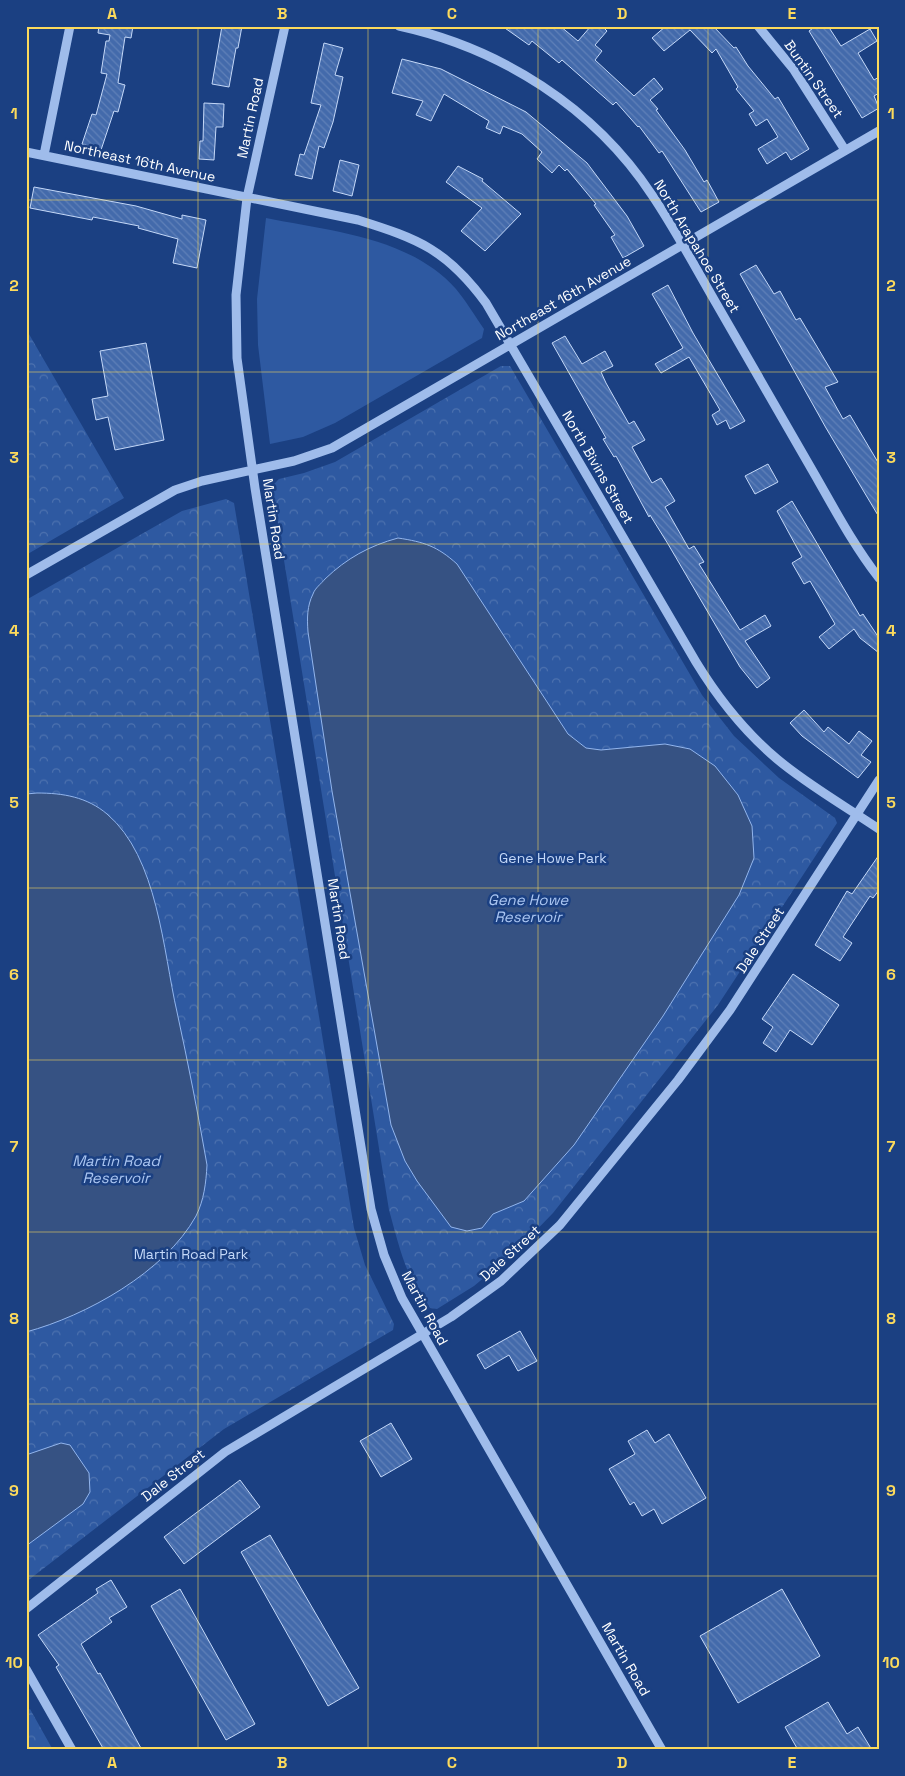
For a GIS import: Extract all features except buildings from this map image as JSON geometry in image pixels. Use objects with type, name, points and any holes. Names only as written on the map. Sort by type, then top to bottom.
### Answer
[{"type":"street","points":[[44,155],[70,26]]},
{"type":"street","name":"Martin Road","points":[[285,26],[247,198],[236,312],[237,358],[252,470],[371,1209],[393,1279],[662,1750]]},
{"type":"street","name":"North Arapahoe Street","points":[[399,26],[472,48],[514,69],[554,94],[590,123],[625,160],[652,194],[683,244],[842,523],[879,578]]},
{"type":"street","name":"Buntin Street","points":[[758,26],[794,70],[845,150]]},
{"type":"street","name":"Northeast 16th Avenue","points":[[26,575],[175,490],[202,480],[300,460],[332,448],[879,131]]},
{"type":"street","name":"Northeast 16th Avenue","points":[[26,152],[247,198]]},
{"type":"street","name":"North Bivins Street","points":[[247,198],[358,220],[423,243],[455,265],[471,282],[486,303],[714,690],[746,729],[778,760],[879,829]]},
{"type":"street","name":"Dale Street","points":[[26,1609],[225,1452],[423,1334],[468,1305],[501,1281],[544,1242],[576,1207],[708,1042],[879,780]]},
{"type":"street","points":[[26,1669],[72,1750]]},
{"type":"green space","points":[[266,218],[342,232],[393,247],[416,258],[437,272],[456,289],[484,329],[482,338],[335,423],[303,437],[270,444],[258,345],[257,299]]},
{"type":"green space","points":[[26,329],[124,498],[26,555]]},
{"type":"green space","name":"Gene Howe Reservoir","points":[[501,366],[510,366],[702,695],[734,736],[779,778],[835,818],[837,823],[718,1005],[553,1213],[516,1251],[474,1286],[437,1309],[430,1308],[415,1287],[404,1262],[389,1210],[272,486],[279,479],[304,473],[335,462]]},
{"type":"green space","name":"Martin Road Park","points":[[226,499],[234,503],[354,1228],[365,1265],[394,1324],[393,1330],[224,1429],[26,1582],[26,600],[182,511]]},
{"type":"green space","points":[[30,1709],[53,1750],[26,1750],[26,1711]]},
{"type":"water","name":"Gene Howe Reservoir","points":[[398,538],[430,546],[457,564],[568,734],[586,748],[601,750],[665,744],[690,749],[715,766],[738,795],[752,826],[754,858],[739,895],[663,1016],[574,1145],[524,1201],[493,1214],[482,1228],[467,1231],[451,1227],[417,1181],[405,1161],[391,1125],[332,791],[308,632],[311,599],[315,590],[325,579],[359,554]]},
{"type":"water","name":"Martin Road Reservoir","points":[[37,793],[74,797],[99,808],[124,832],[137,854],[148,879],[156,906],[207,1165],[204,1191],[196,1216],[165,1256],[122,1289],[98,1303],[74,1315],[26,1332],[26,794]]},
{"type":"water","points":[[61,1443],[70,1445],[89,1473],[90,1492],[83,1504],[26,1546],[26,1455]]},
{"type":"park label","name":"Gene Howe Park","points":[[553,858]]}]
